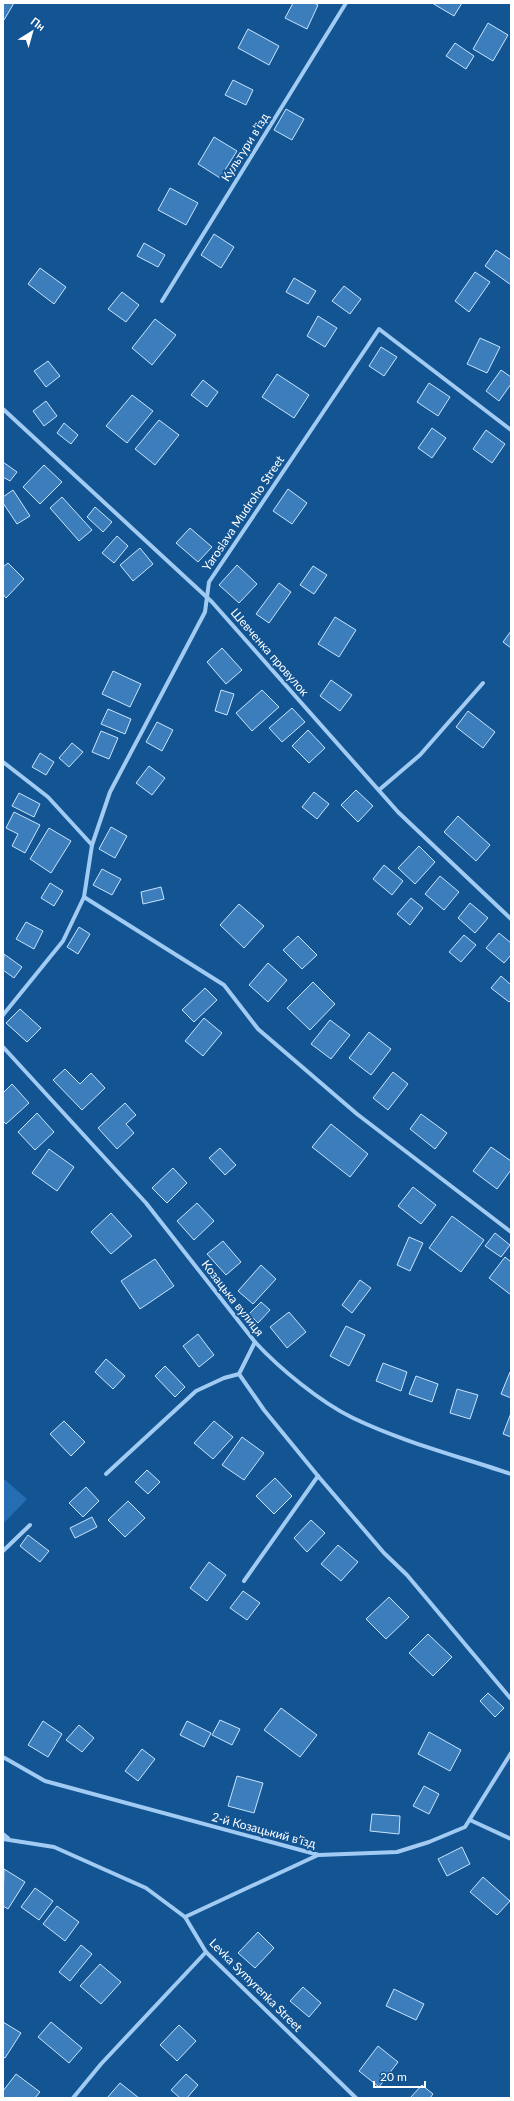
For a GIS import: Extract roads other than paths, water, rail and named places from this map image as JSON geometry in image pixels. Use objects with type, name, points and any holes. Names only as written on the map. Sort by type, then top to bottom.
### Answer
[{"type":"street","name":"Культури в’їзд","points":[[162,301],[346,3]]},
{"type":"street","name":"Yaroslava Mudroho Street","points":[[3,1015],[63,941],[84,897],[92,845],[110,792],[205,612],[209,582],[379,329],[511,430]]},
{"type":"street","name":"Шевченка провулок","points":[[3,409],[207,597],[398,812],[510,917]]},
{"type":"street","points":[[379,790],[420,755],[483,684]]},
{"type":"street","points":[[3,762],[48,797],[92,845]]},
{"type":"street","points":[[84,897],[224,985],[258,1029],[357,1114],[511,1232]]},
{"type":"street","points":[[510,917],[511,911]]},
{"type":"street","name":"Козацька вулиця","points":[[3,1047],[146,1203],[254,1342],[271,1359],[320,1397],[351,1417],[391,1435],[511,1474]]},
{"type":"street","points":[[106,1474],[196,1391],[224,1378],[239,1374],[254,1342]]},
{"type":"street","points":[[239,1374],[264,1410],[318,1476],[384,1553],[407,1575],[511,1699]]},
{"type":"street","points":[[244,1580],[318,1476]]},
{"type":"street","points":[[3,1551],[30,1524]]},
{"type":"street","name":"2-й Козацький в’їзд","points":[[3,1757],[45,1781],[319,1855],[397,1852],[429,1842],[465,1827],[511,1753]]},
{"type":"street","points":[[470,1820],[511,1839]]},
{"type":"street","points":[[3,1834],[5,1838]]},
{"type":"street","name":"Levka Symyrenka Street","points":[[5,1838],[54,1847],[146,1888],[185,1917],[206,1952],[356,2098]]},
{"type":"street","points":[[185,1917],[319,1855]]},
{"type":"street","points":[[73,2098],[101,2064],[206,1952]]}]
